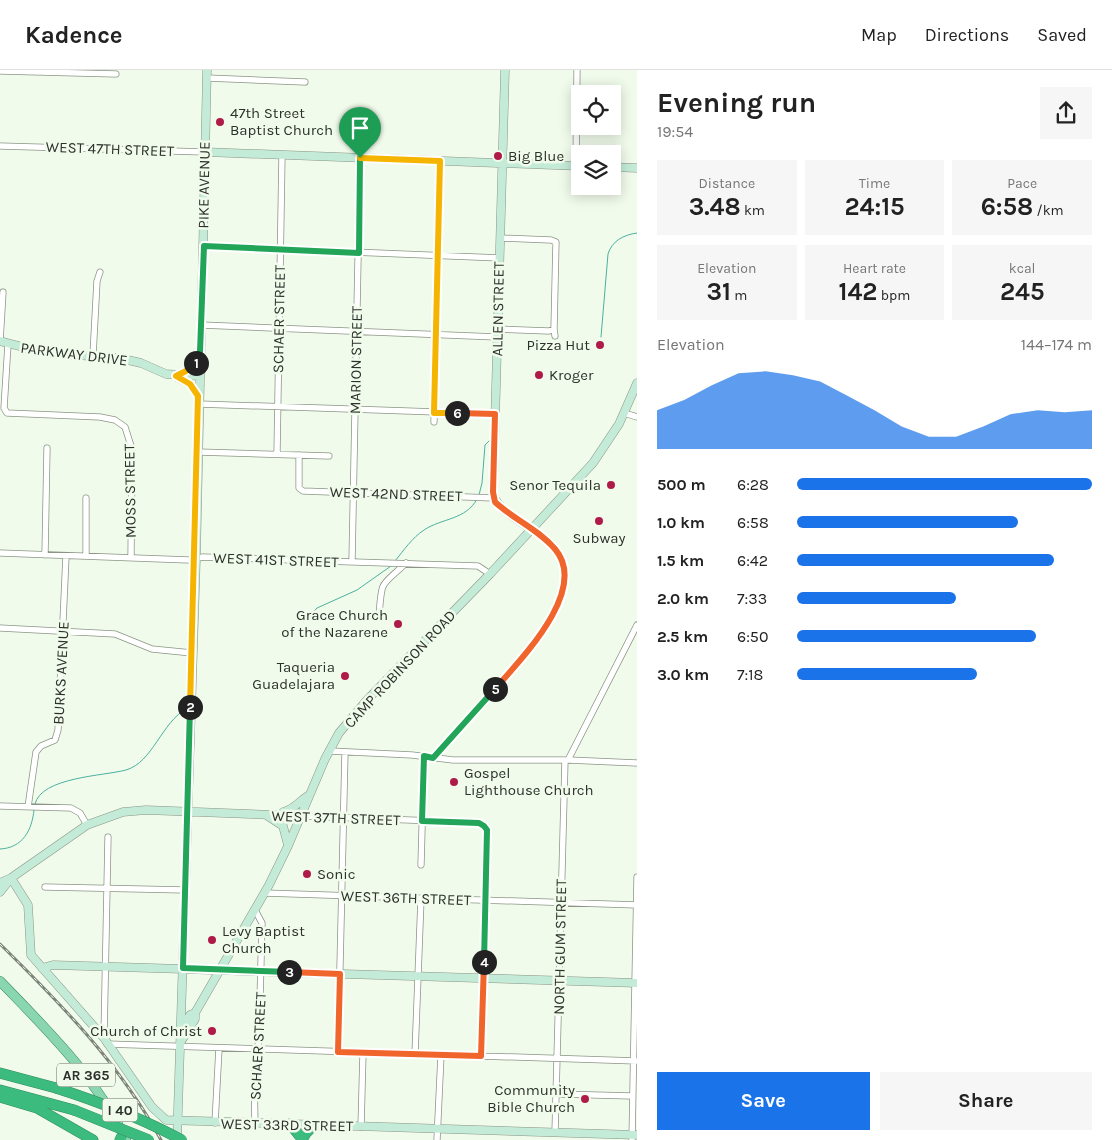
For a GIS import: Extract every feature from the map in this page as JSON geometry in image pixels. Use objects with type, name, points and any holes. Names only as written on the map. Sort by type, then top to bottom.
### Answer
[{"type":"highway","name":"I 40","points":[[0,1071],[124,1112],[182,1140]]},
{"type":"highway","name":"I 40","points":[[0,1090],[74,1110],[149,1140]]},
{"type":"highway","points":[[0,1096],[37,1108],[93,1140]]},
{"type":"highway","points":[[290,1124],[303,1140],[308,1130],[314,1125]]},
{"type":"main road","name":"AR 365","points":[[0,982],[78,1064],[106,1102],[123,1138]]},
{"type":"street","name":"ALLEN STREET","points":[[494,498],[504,70]]},
{"type":"street","points":[[577,70],[578,145]]},
{"type":"street","points":[[0,71],[116,74]]},
{"type":"street","points":[[207,74],[305,82]]},
{"type":"street","name":"PIKE AVENUE","points":[[176,1140],[196,559],[207,74]]},
{"type":"street","name":"WEST 47TH STREET","points":[[0,146],[571,166]]},
{"type":"street","name":"SCHAER STREET","points":[[276,454],[282,155]]},
{"type":"street","name":"MARION STREET","points":[[352,562],[360,158]]},
{"type":"street","points":[[434,422],[440,161]]},
{"type":"street","points":[[621,167],[637,168]]},
{"type":"street","points":[[500,238],[551,240],[556,242],[554,329],[556,336]]},
{"type":"street","points":[[204,246],[500,258]]},
{"type":"street","points":[[93,356],[97,281],[100,272]]},
{"type":"street","points":[[2,342],[3,292]]},
{"type":"street","points":[[201,325],[436,334],[549,331],[554,329]]},
{"type":"street","name":"PARKWAY DRIVE","points":[[2,342],[46,353],[123,359],[176,376],[199,376]]},
{"type":"street","name":"MOSS STREET","points":[[2,342],[5,362],[6,412],[9,414],[100,417],[115,420],[123,425],[129,435],[132,449],[130,558]]},
{"type":"street","points":[[176,376],[193,366],[200,352]]},
{"type":"street","name":"PARKWAY DRIVE","points":[[176,376],[190,384],[199,400]]},
{"type":"street","name":"CAMP ROBINSON ROAD","points":[[180,1030],[190,1016],[195,1013],[255,910],[288,846],[309,795],[340,733],[362,705],[532,530],[593,463],[611,438],[637,383]]},
{"type":"street","points":[[199,400],[278,407],[495,414]]},
{"type":"street","points":[[624,413],[637,417]]},
{"type":"street","points":[[45,555],[47,448]]},
{"type":"street","points":[[198,452],[328,456]]},
{"type":"street","name":"WEST 42ND STREET","points":[[299,456],[300,490],[494,498]]},
{"type":"street","points":[[86,498],[86,556]]},
{"type":"street","points":[[433,758],[532,647],[554,611],[564,577],[563,565],[554,548],[499,506],[494,498]]},
{"type":"street","name":"WEST 41ST STREET","points":[[0,554],[478,566],[490,574]]},
{"type":"street","name":"BURKS AVENUE","points":[[29,807],[36,752],[40,746],[55,740],[57,736],[64,632],[66,556]]},
{"type":"street","points":[[379,616],[381,586],[403,563]]},
{"type":"street","points":[[566,760],[637,625]]},
{"type":"street","points":[[0,628],[115,634],[152,649],[192,653]]},
{"type":"street","points":[[330,751],[424,756],[454,760],[566,760],[637,763]]},
{"type":"street","points":[[338,1052],[346,752]]},
{"type":"street","points":[[421,865],[424,756]]},
{"type":"street","name":"NORTH GUM STREET","points":[[556,1133],[566,760]]},
{"type":"street","points":[[275,815],[294,808],[309,795]]},
{"type":"street","points":[[0,806],[71,808],[80,813],[87,824]]},
{"type":"street","name":"WEST 37TH STREET","points":[[11,878],[87,824],[110,815],[134,811],[463,822],[484,826],[487,830],[485,900]]},
{"type":"street","points":[[266,815],[283,826],[288,846]]},
{"type":"street","points":[[106,1041],[105,966],[108,837]]},
{"type":"street","points":[[633,1137],[632,1096],[635,1061],[637,877]]},
{"type":"street","points":[[0,882],[11,878]]},
{"type":"street","points":[[0,892],[11,878]]},
{"type":"street","points":[[11,878],[28,905],[30,950],[42,968],[106,1041],[176,1140]]},
{"type":"street","points":[[44,886],[185,890]]},
{"type":"street","name":"WEST 36TH STREET","points":[[264,893],[637,905]]},
{"type":"street","points":[[415,1054],[421,899]]},
{"type":"street","points":[[481,1056],[485,900]]},
{"type":"street","name":"SCHAER STREET","points":[[255,910],[262,923],[262,970],[254,1076],[255,1124]]},
{"type":"street","points":[[42,968],[53,965],[105,966],[636,983]]},
{"type":"street","name":"CAMP ROBINSON ROAD","points":[[180,1044],[195,1019],[195,1013]]},
{"type":"street","points":[[106,1041],[180,1044],[219,1048],[635,1061]]},
{"type":"street","points":[[215,1123],[219,1048]]},
{"type":"street","points":[[361,1126],[363,1053]]},
{"type":"street","points":[[437,1140],[440,1055]]},
{"type":"street","points":[[557,1094],[632,1096]]},
{"type":"street","points":[[152,1107],[166,1120],[176,1121]]},
{"type":"street","name":"WEST 33RD STREET","points":[[176,1121],[633,1137]]},
{"type":"waterway","points":[[601,337],[608,254],[612,246],[619,239],[637,233]]},
{"type":"waterway","points":[[479,495],[482,483],[485,445],[490,440]]},
{"type":"waterway","points":[[395,561],[408,544],[420,533],[431,526],[467,511],[477,499]]},
{"type":"waterway","points":[[304,622],[317,608],[357,590],[391,566]]},
{"type":"waterway","points":[[35,804],[40,795],[49,788],[61,783],[126,770],[135,766],[150,751],[170,723],[187,708]]},
{"type":"waterway","points":[[0,849],[15,845],[25,837],[31,824],[34,810]]},
{"type":"railway","points":[[0,944],[67,1012],[108,1060],[145,1112],[161,1140]]},
{"type":"place","name":"47th Street Baptist Church","points":[[220,122]]},
{"type":"place","name":"Big Blue","points":[[498,156]]},
{"type":"place","name":"Pizza Hut","points":[[600,345]]},
{"type":"place","name":"Kroger","points":[[539,375]]},
{"type":"place","name":"Senor Tequila","points":[[611,485]]},
{"type":"place","name":"Subway","points":[[599,521]]},
{"type":"place","name":"Grace Church of the Nazarene","points":[[398,624]]},
{"type":"place","name":"Taqueria Guadelajara","points":[[345,676]]},
{"type":"place","name":"Gospel Lighthouse Church","points":[[454,782]]},
{"type":"place","name":"Sonic","points":[[307,874]]},
{"type":"place","name":"Levy Baptist Church","points":[[212,940]]},
{"type":"place","name":"Church of Christ","points":[[212,1031]]},
{"type":"place","name":"Community Bible Church","points":[[585,1099]]},
{"type":"route","points":[[360,158],[440,161],[434,413],[495,414],[493,492],[495,502],[554,548],[561,558],[564,571],[557,604],[550,621],[540,637],[433,758],[424,756],[422,821],[479,823],[486,827],[487,830],[481,1056],[338,1052],[340,974],[183,968],[199,404],[194,388],[176,376],[193,366],[200,352],[204,246],[359,253],[360,158]]}]
